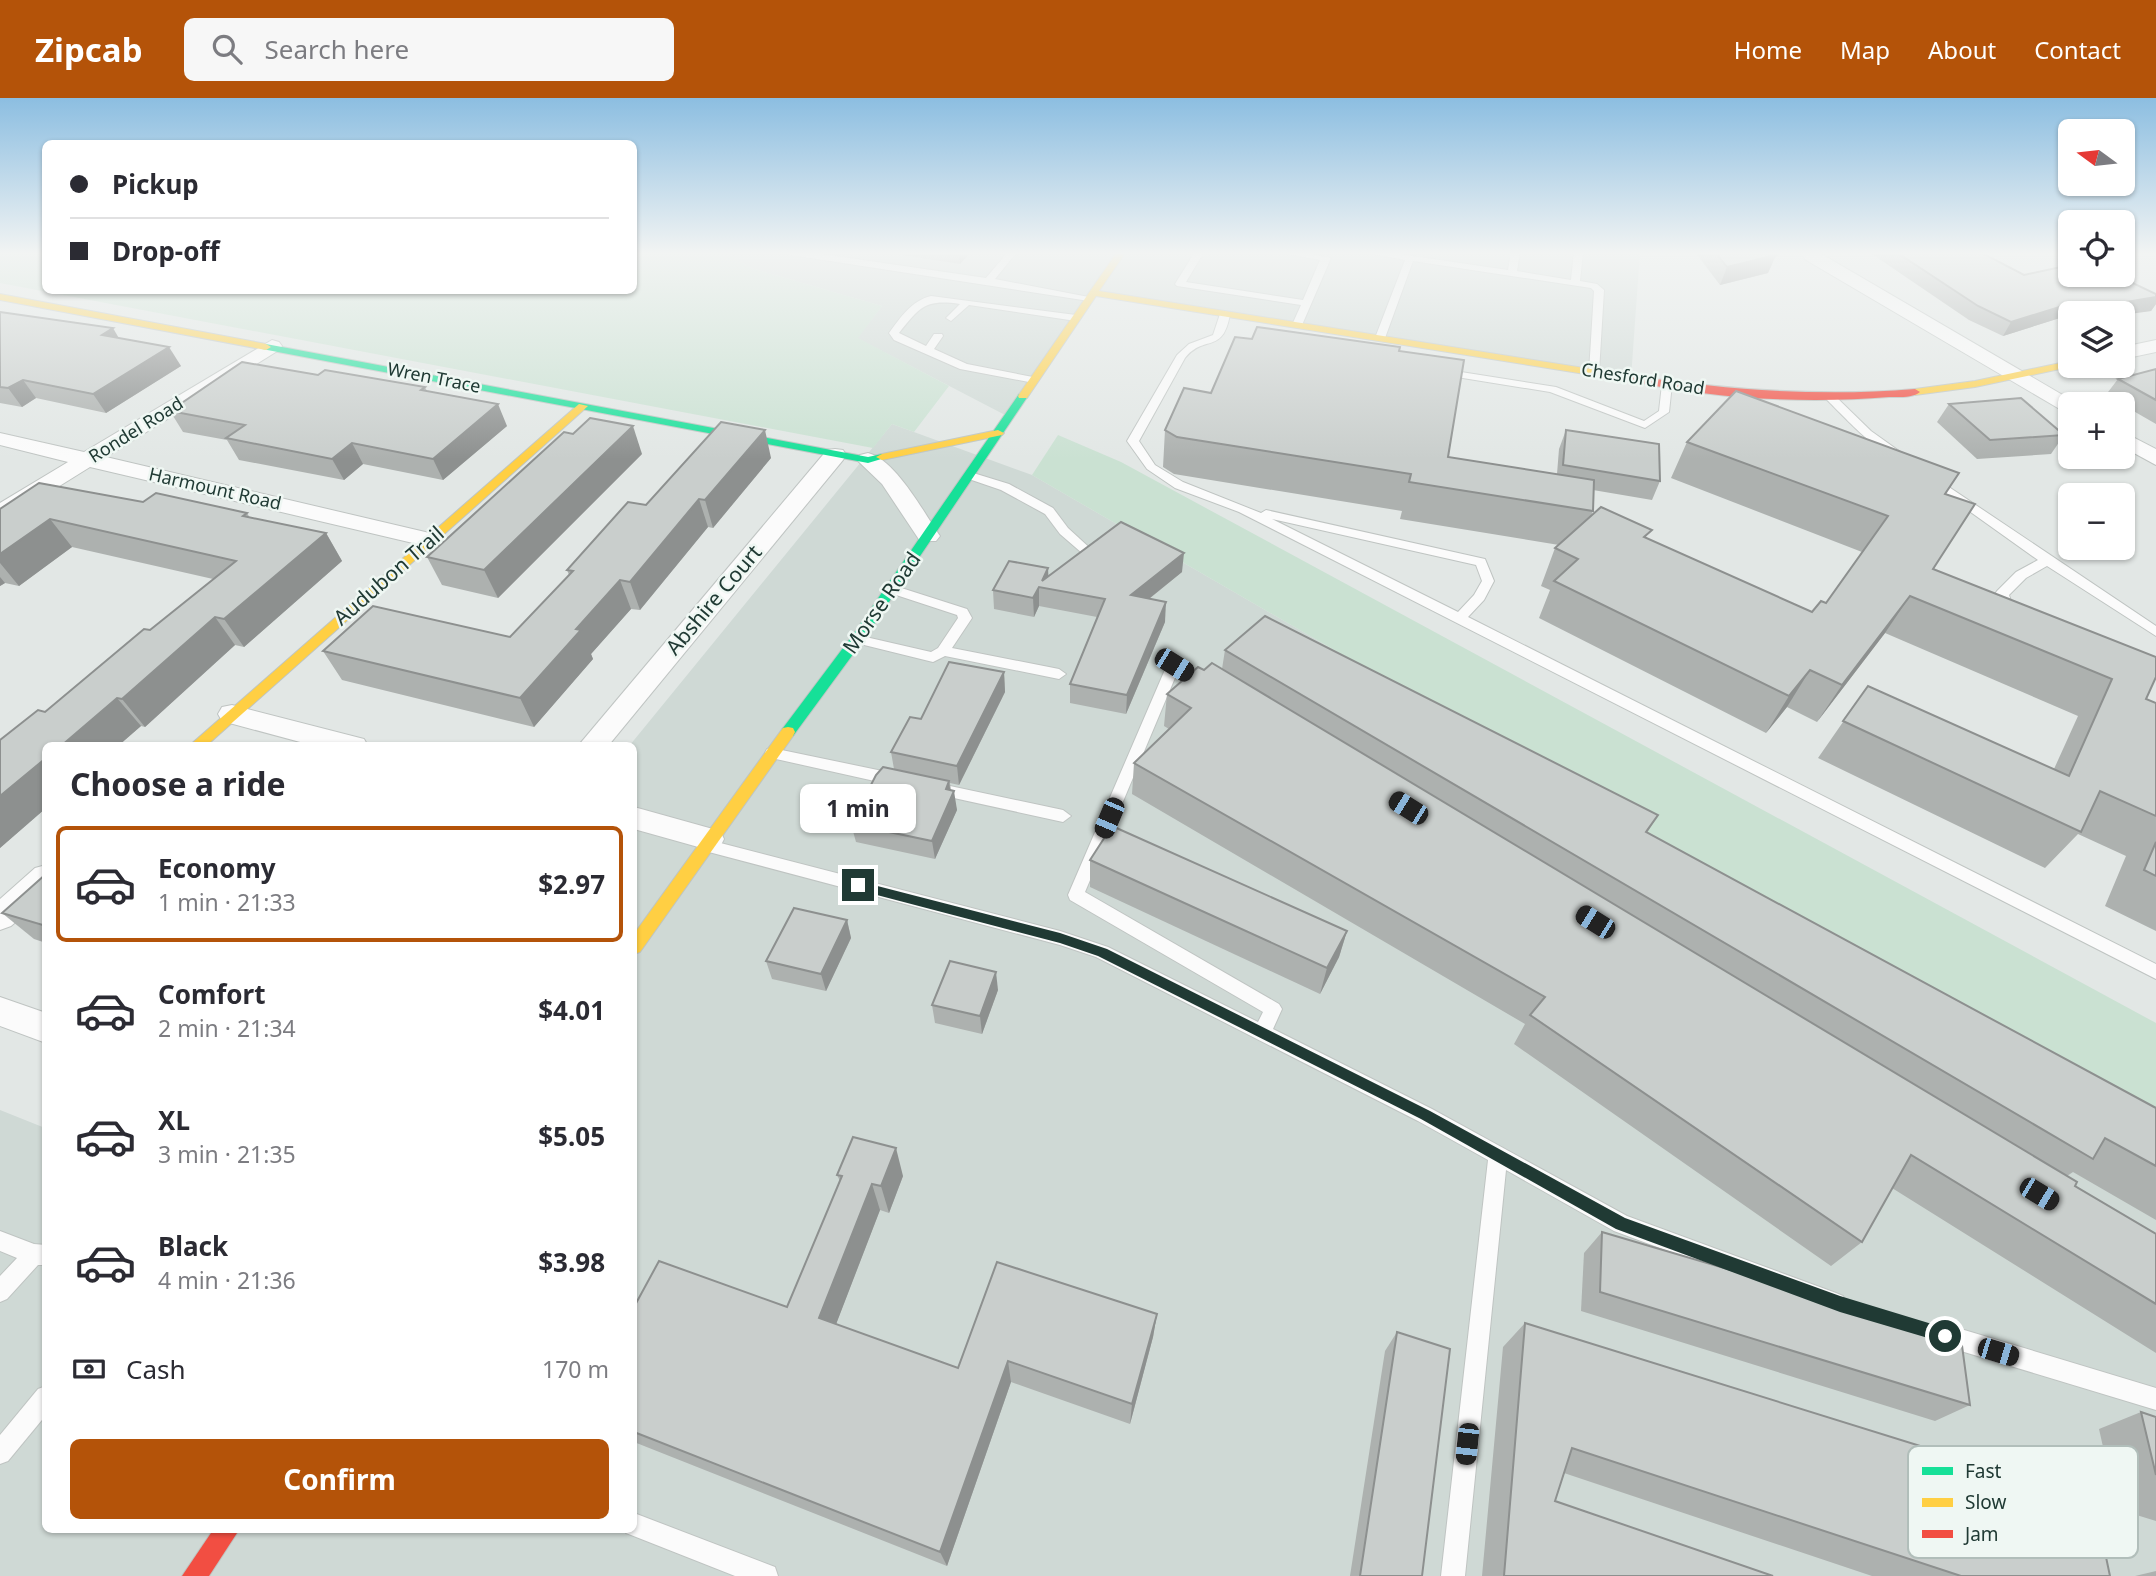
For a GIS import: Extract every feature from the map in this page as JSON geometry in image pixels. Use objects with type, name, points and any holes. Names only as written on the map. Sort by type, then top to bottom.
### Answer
[{"type":"street","name":"Wren Trace","points":[[133,321],[868,460],[998,433]]},
{"type":"street","name":"Morse Road","points":[[637,943],[707,842],[857,639],[1074,321]]},
{"type":"street","name":"Chesford Road","points":[[1271,321],[1667,384],[1741,393],[1880,395],[1933,390],[2058,367]]},
{"type":"street","points":[[1924,321],[2058,400]]},
{"type":"street","name":"Rondel Road","points":[[0,513],[272,346]]},
{"type":"street","points":[[2135,350],[2156,346]]},
{"type":"street","name":"Audubon Trail","points":[[200,742],[583,406]]},
{"type":"street","name":"Harmount Road","points":[[0,439],[430,540]]},
{"type":"street","points":[[2135,445],[2156,458]]},
{"type":"street","name":"Abshire Court","points":[[595,742],[835,455]]},
{"type":"street","points":[[868,460],[890,480],[928,536]]},
{"type":"street","points":[[232,714],[339,742]]},
{"type":"street","points":[[637,819],[707,842]]},
{"type":"street","points":[[0,917],[42,880]]},
{"type":"street","points":[[0,1011],[42,1027]]},
{"type":"street","points":[[194,1576],[225,1533]]},
{"type":"lane","points":[[903,321],[894,332],[898,338],[964,367],[1034,380]]},
{"type":"lane","points":[[1224,321],[1223,331],[1218,336],[1185,351],[1133,441],[1151,467],[1179,485],[1243,509],[2156,972]]},
{"type":"lane","points":[[1297,325],[1299,321]]},
{"type":"lane","points":[[1380,338],[1386,321]]},
{"type":"lane","points":[[1594,372],[1599,321]]},
{"type":"lane","points":[[928,350],[938,335]]},
{"type":"lane","points":[[1218,336],[1232,338]]},
{"type":"lane","points":[[1432,370],[1552,389],[1645,425],[1664,412],[1667,384]]},
{"type":"lane","points":[[1829,396],[1867,433],[1912,465]]},
{"type":"lane","points":[[1923,473],[2156,632]]},
{"type":"lane","points":[[970,476],[1005,487],[1049,511],[1064,531],[1086,550]]},
{"type":"lane","points":[[1243,509],[1481,562],[1488,581],[1479,597],[1459,619]]},
{"type":"lane","points":[[2025,622],[2007,609],[2002,594],[2021,575],[2047,560]]},
{"type":"lane","points":[[857,639],[933,657],[943,650],[965,618],[962,612],[892,589]]},
{"type":"lane","points":[[943,650],[1059,674]]},
{"type":"lane","points":[[1222,694],[1174,665],[1076,895],[1273,1009],[1262,1033]]},
{"type":"lane","points":[[772,753],[1063,817]]},
{"type":"lane","points":[[707,842],[1102,952],[1425,1115],[1621,1224],[1853,1308]]},
{"type":"lane","points":[[1453,1576],[1498,1155]]},
{"type":"lane","points":[[0,1241],[40,1255],[0,1292]]},
{"type":"lane","points":[[1919,1328],[2156,1399]]},
{"type":"lane","points":[[0,1453],[42,1402]]},
{"type":"lane","points":[[637,1526],[766,1576]]},
{"type":"shaded area","points":[[870,321],[1072,321],[1007,416],[857,338]]},
{"type":"shaded area","points":[[1264,321],[1635,321],[1631,378]]},
{"type":"shaded area","points":[[892,424],[1032,475],[2156,1126],[2156,1576],[0,1576],[0,1110],[42,1127],[42,1533],[637,1533],[637,742],[632,742]]},
{"type":"green space","points":[[201,321],[871,321],[858,338],[949,386],[914,432],[892,424],[873,448]]},
{"type":"green space","points":[[1058,435],[1121,462],[2156,1023],[2156,1126],[1032,475]]},
{"type":"building","points":[[0,321],[63,321],[113,328],[102,335],[169,347],[93,394],[23,380],[8,388],[0,387]]},
{"type":"building","points":[[1257,327],[1400,347],[1399,351],[1464,360],[1448,457],[1594,480],[1593,511],[1409,482],[1411,474],[1177,437],[1165,430],[1184,388],[1211,393],[1235,337],[1252,339]]},
{"type":"building","points":[[242,362],[318,375],[325,370],[425,387],[421,390],[498,404],[433,459],[352,443],[332,459],[226,438],[245,425],[170,411]]},
{"type":"building","points":[[2156,369],[2156,400],[2118,379],[2135,378],[2135,375]]},
{"type":"building","points":[[1736,391],[1959,473],[1945,494],[1975,504],[1933,569],[2156,657],[2156,677],[2146,699],[2156,703],[2156,816],[2100,791],[2081,832],[1843,721],[1868,686],[2069,776],[2112,679],[1910,596],[1842,685],[1810,670],[1789,696],[1554,581],[1578,559],[1555,548],[1601,507],[1652,530],[1644,537],[1812,612],[1821,601],[1826,603],[1888,516],[1687,442]]},
{"type":"building","points":[[2021,398],[2058,430],[2058,435],[1990,440],[1949,404]]},
{"type":"building","points":[[590,418],[633,426],[484,570],[427,557],[564,432],[573,434]]},
{"type":"building","points":[[721,422],[765,430],[705,500],[699,499],[630,582],[620,580],[576,629],[581,630],[520,698],[323,651],[373,606],[510,637],[573,571],[567,570],[628,502],[646,505]]},
{"type":"building","points":[[1566,430],[1659,444],[1660,481],[1563,465]]},
{"type":"building","points":[[39,483],[143,502],[156,493],[247,513],[243,516],[326,533],[224,619],[215,617],[122,699],[117,698],[66,742],[42,742],[42,761],[0,796],[0,740],[38,710],[45,712],[144,629],[150,630],[236,561],[50,519],[0,554],[0,509]]},
{"type":"building","points":[[1121,522],[1184,553],[1131,595],[1166,602],[1127,695],[1070,684],[1105,599],[1039,587],[1033,598],[993,590],[1009,561],[1048,568],[1042,581]]},
{"type":"building","points":[[1265,616],[1658,815],[1646,832],[2156,1108],[2156,1166],[2105,1138],[2093,1159],[1225,650]]},
{"type":"building","points":[[949,662],[1004,672],[957,766],[891,752],[910,717],[921,719]]},
{"type":"building","points":[[1212,663],[2077,1182],[2075,1186],[2156,1234],[2156,1304],[1911,1155],[1862,1242],[1530,1015],[1545,997],[1134,763],[1191,708],[1167,694],[1198,667],[1204,670]]},
{"type":"building","points":[[883,767],[949,781],[946,789],[954,791],[932,841],[851,824],[876,775]]},
{"type":"building","points":[[1112,826],[1347,931],[1327,968],[1090,860]]},
{"type":"building","points":[[2156,842],[2156,876],[2144,870]]},
{"type":"building","points":[[42,878],[42,925],[2,913]]},
{"type":"building","points":[[794,908],[847,920],[821,974],[766,961]]},
{"type":"building","points":[[950,961],[996,972],[980,1016],[932,1005]]},
{"type":"building","points":[[853,1137],[896,1148],[881,1186],[872,1184],[819,1318],[958,1368],[997,1262],[1157,1314],[1132,1404],[1008,1361],[940,1552],[637,1433],[637,1301],[659,1261],[787,1307],[842,1176],[837,1175]]},
{"type":"building","points":[[1602,1232],[1961,1338],[1970,1405],[1600,1292]]},
{"type":"building","points":[[1525,1323],[1920,1446],[1908,1446],[1908,1558],[2106,1558],[2110,1576],[1961,1576],[1572,1448],[1555,1501],[1773,1576],[1504,1576]]},
{"type":"building","points":[[1397,1332],[1450,1349],[1422,1576],[1360,1576]]},
{"type":"building","points":[[2141,1412],[2156,1417],[2156,1475]]},
{"type":"traffic: fast","points":[[266,347],[868,460],[882,457]]},
{"type":"traffic: fast","points":[[788,732],[857,639],[1023,396]]},
{"type":"traffic: slow","points":[[128,321],[266,347]]},
{"type":"traffic: slow","points":[[1023,396],[1074,321]]},
{"type":"traffic: slow","points":[[1269,321],[1635,379]]},
{"type":"traffic: slow","points":[[1915,392],[1975,384],[2058,367]]},
{"type":"traffic: slow","points":[[201,742],[583,406]]},
{"type":"traffic: slow","points":[[882,457],[998,433]]},
{"type":"traffic: slow","points":[[637,943],[788,732]]},
{"type":"traffic: jam","points":[[1635,379],[1704,389],[1775,395],[1845,396],[1915,392]]},
{"type":"traffic: jam","points":[[194,1576],[225,1533]]},
{"type":"route","points":[[858,885],[1060,938],[1102,952],[1425,1115],[1621,1224],[1840,1304],[1945,1336]]}]
